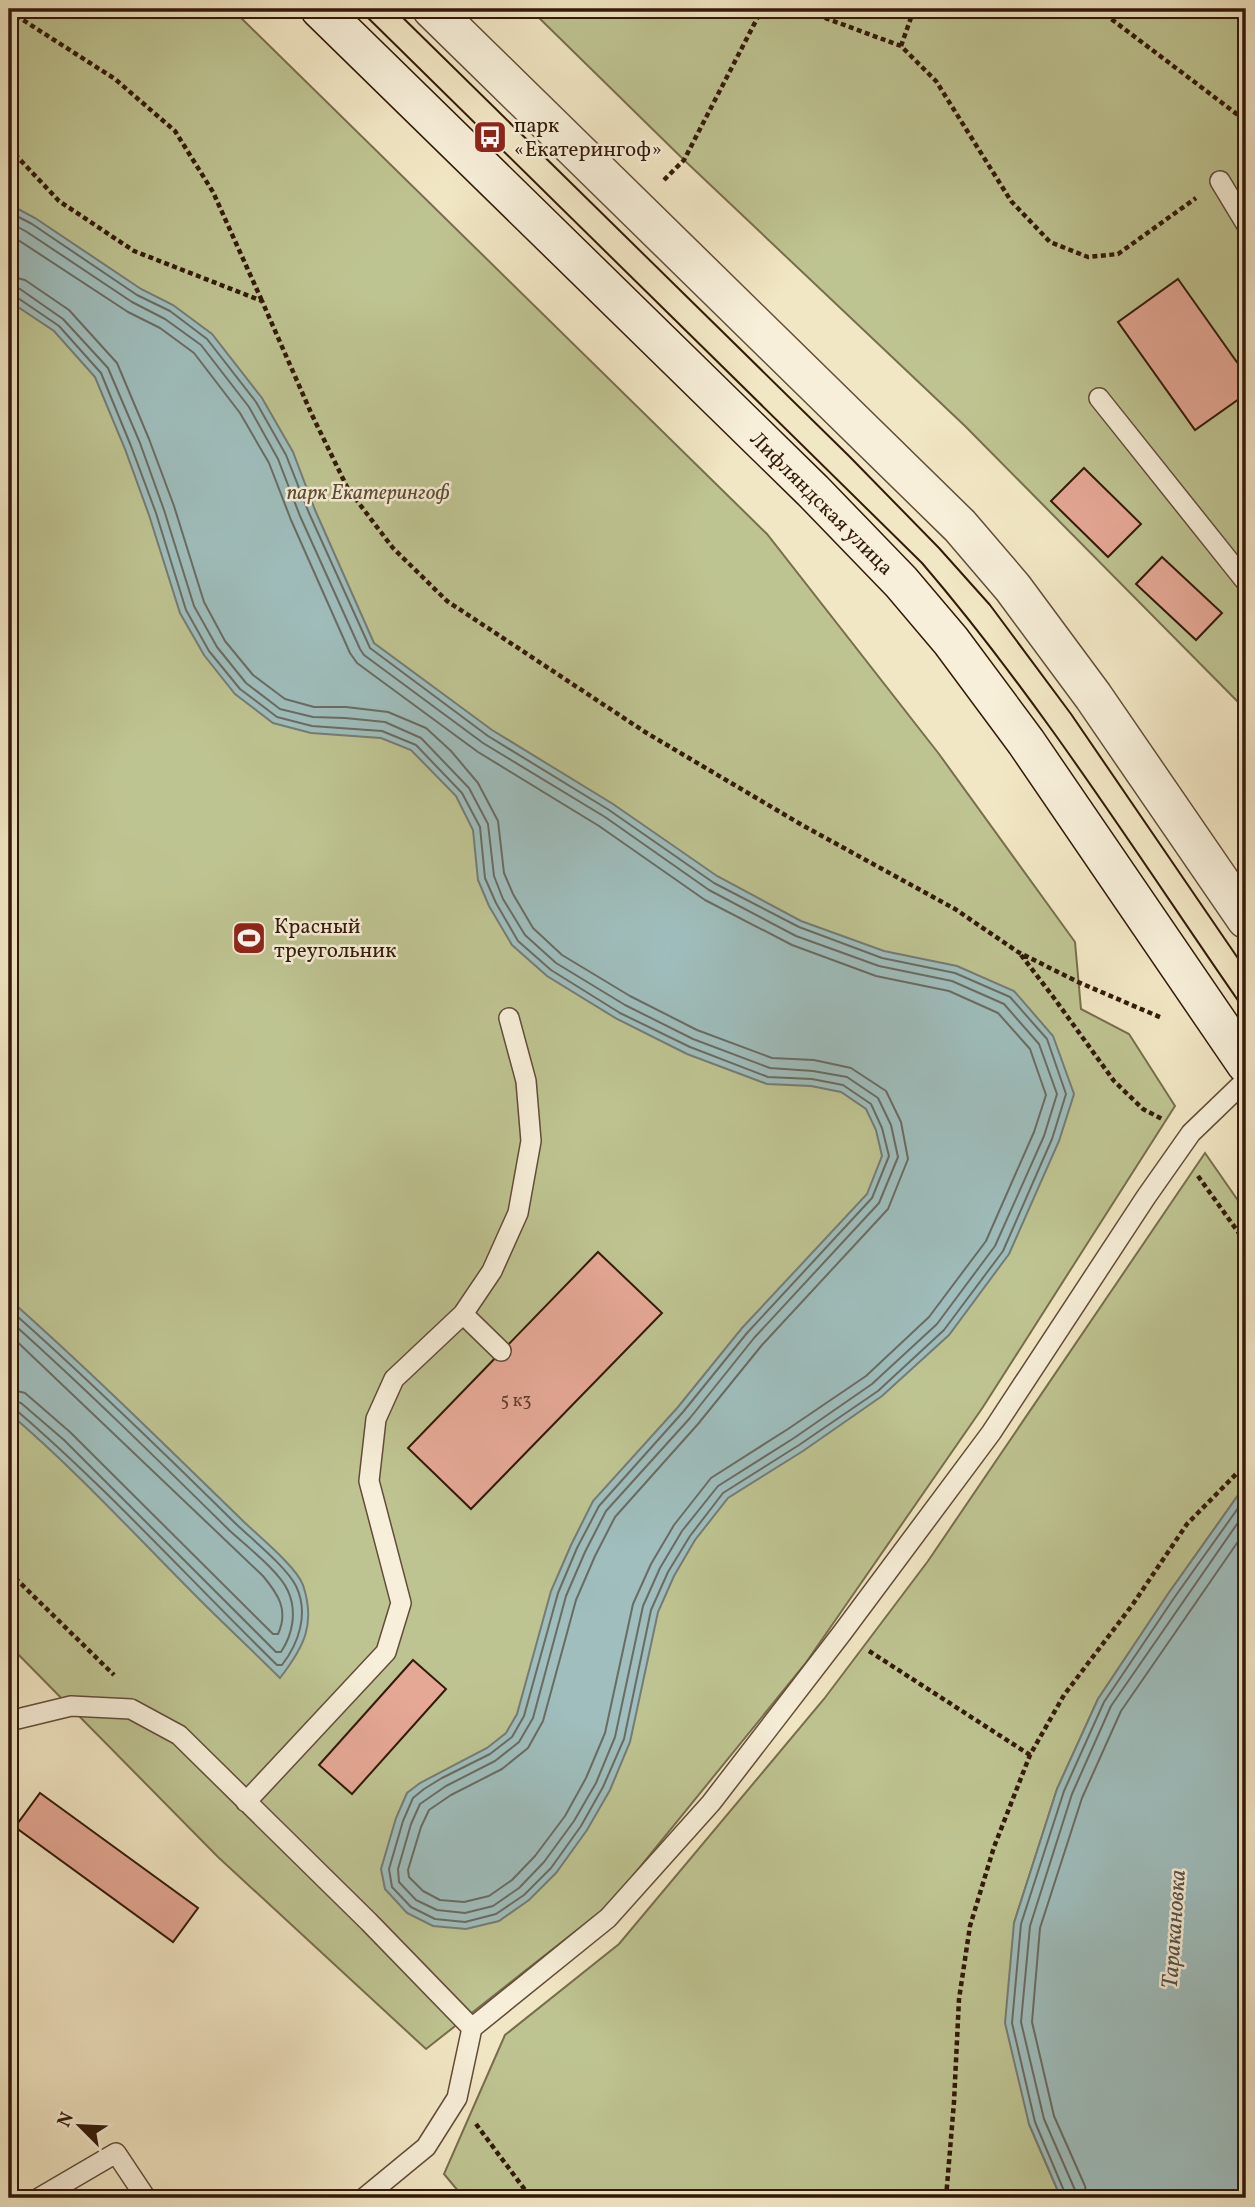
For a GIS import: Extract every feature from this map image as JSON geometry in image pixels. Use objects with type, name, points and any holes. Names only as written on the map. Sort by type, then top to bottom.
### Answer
[{"type":"main road","name":"Лифляндская улица","points":[[320,9],[813,491],[901,582],[951,641],[1026,742],[1246,1063]]},
{"type":"main road","points":[[432,9],[960,526],[1013,588],[1093,696],[1246,919]]},
{"type":"lane","points":[[1220,181],[1246,224]]},
{"type":"lane","points":[[1099,398],[1246,582]]},
{"type":"lane","points":[[246,1802],[386,1652],[401,1604],[369,1481],[376,1419],[394,1379],[463,1314],[492,1271],[518,1213],[531,1142],[526,1081],[509,1018]]},
{"type":"lane","points":[[364,2198],[426,2147],[457,2098],[472,2028],[608,1918],[711,1803],[991,1433],[1191,1133],[1246,1080]]},
{"type":"lane","points":[[463,1314],[501,1351]]},
{"type":"lane","points":[[9,1721],[71,1706],[131,1709],[179,1735],[369,1922],[472,2028]]},
{"type":"lane","points":[[39,2198],[117,2153],[146,2198]]},
{"type":"path","points":[[661,183],[684,160],[762,9]]},
{"type":"path","points":[[801,9],[901,46],[936,81],[1011,201],[1049,242],[1088,257],[1118,254],[1220,181]]},
{"type":"path","points":[[901,46],[914,9]]},
{"type":"path","points":[[1098,9],[1246,121]]},
{"type":"path","points":[[9,11],[115,79],[175,131],[213,192],[312,415],[348,489],[393,548],[447,601],[645,732],[802,825],[955,909],[1018,952],[1078,982],[1169,1021]]},
{"type":"path","points":[[9,148],[59,201],[134,251],[262,301]]},
{"type":"path","points":[[1018,952],[1114,1081],[1143,1109],[1191,1133]]},
{"type":"path","points":[[1179,1150],[1246,1243]]},
{"type":"path","points":[[946,2198],[959,1999],[970,1926],[994,1847],[1030,1755],[1064,1695],[1133,1604],[1187,1524],[1246,1464]]},
{"type":"path","points":[[9,1572],[120,1681]]},
{"type":"path","points":[[842,1633],[1030,1755]]},
{"type":"path","points":[[457,2098],[531,2198]]},
{"type":"green space","name":"парк Екатерингоф","points":[[9,9],[232,9],[767,534],[939,754],[1075,942],[1081,1009],[1129,1034],[1175,1106],[983,1407],[805,1664],[610,1904],[426,2049],[218,1857],[9,1645]]},
{"type":"green space","points":[[530,9],[1246,9],[1246,710],[965,426],[684,160]]},
{"type":"green space","points":[[1205,1153],[1246,1212],[1246,1487],[1168,1594],[1098,1699],[1057,1789],[1014,1923],[1029,2124],[1061,2198],[464,2198],[444,2174],[505,2035],[619,1944],[824,1699],[928,1561]]},
{"type":"water","points":[[9,204],[35,218],[141,289],[173,305],[212,334],[262,398],[293,452],[315,510],[374,643],[492,730],[613,804],[717,876],[801,921],[884,951],[957,966],[1014,991],[1053,1036],[1074,1094],[1059,1141],[1009,1254],[949,1335],[882,1396],[803,1451],[728,1498],[695,1540],[674,1576],[658,1612],[630,1742],[610,1790],[587,1830],[556,1873],[529,1900],[499,1921],[466,1929],[433,1926],[407,1913],[385,1889],[381,1869],[396,1818],[407,1793],[420,1783],[487,1748],[506,1733],[517,1714],[551,1591],[593,1501],[678,1407],[742,1328],[867,1194],[882,1156],[876,1130],[866,1109],[841,1092],[811,1086],[767,1084],[687,1054],[617,1019],[547,976],[512,945],[489,906],[478,880],[473,830],[456,796],[411,750],[381,738],[311,733],[273,723],[235,694],[204,655],[180,613],[149,515],[95,377],[54,331],[9,301]]},
{"type":"water","points":[[9,1299],[126,1408],[299,1577],[307,1599],[308,1623],[296,1656],[280,1678],[83,1481],[9,1413]]},
{"type":"water","name":"Таракановка","points":[[1246,1487],[1246,2198],[1061,2198],[1029,2124],[1005,2023],[1014,1923],[1057,1789],[1098,1699],[1168,1594]]},
{"type":"building","points":[[1178,279],[1246,375],[1246,394],[1195,430],[1118,322]]},
{"type":"building","points":[[1084,468],[1141,524],[1108,557],[1051,501]]},
{"type":"building","points":[[1162,557],[1222,613],[1196,640],[1136,584]]},
{"type":"building","points":[[598,1252],[662,1313],[471,1509],[408,1448]]},
{"type":"building","points":[[413,1660],[446,1689],[352,1794],[319,1765]]},
{"type":"building","points":[[40,1793],[198,1908],[173,1942],[15,1827]]},
{"type":"tram line","points":[[359,9],[922,563],[1050,727],[1246,1012]]},
{"type":"tram line","points":[[394,9],[849,456],[939,548],[990,605],[1071,714],[1246,970]]},
{"type":"place","name":"парк «Екатерингоф»","points":[[490,137]]},
{"type":"place","name":"Красный треугольник","points":[[249,938]]}]
